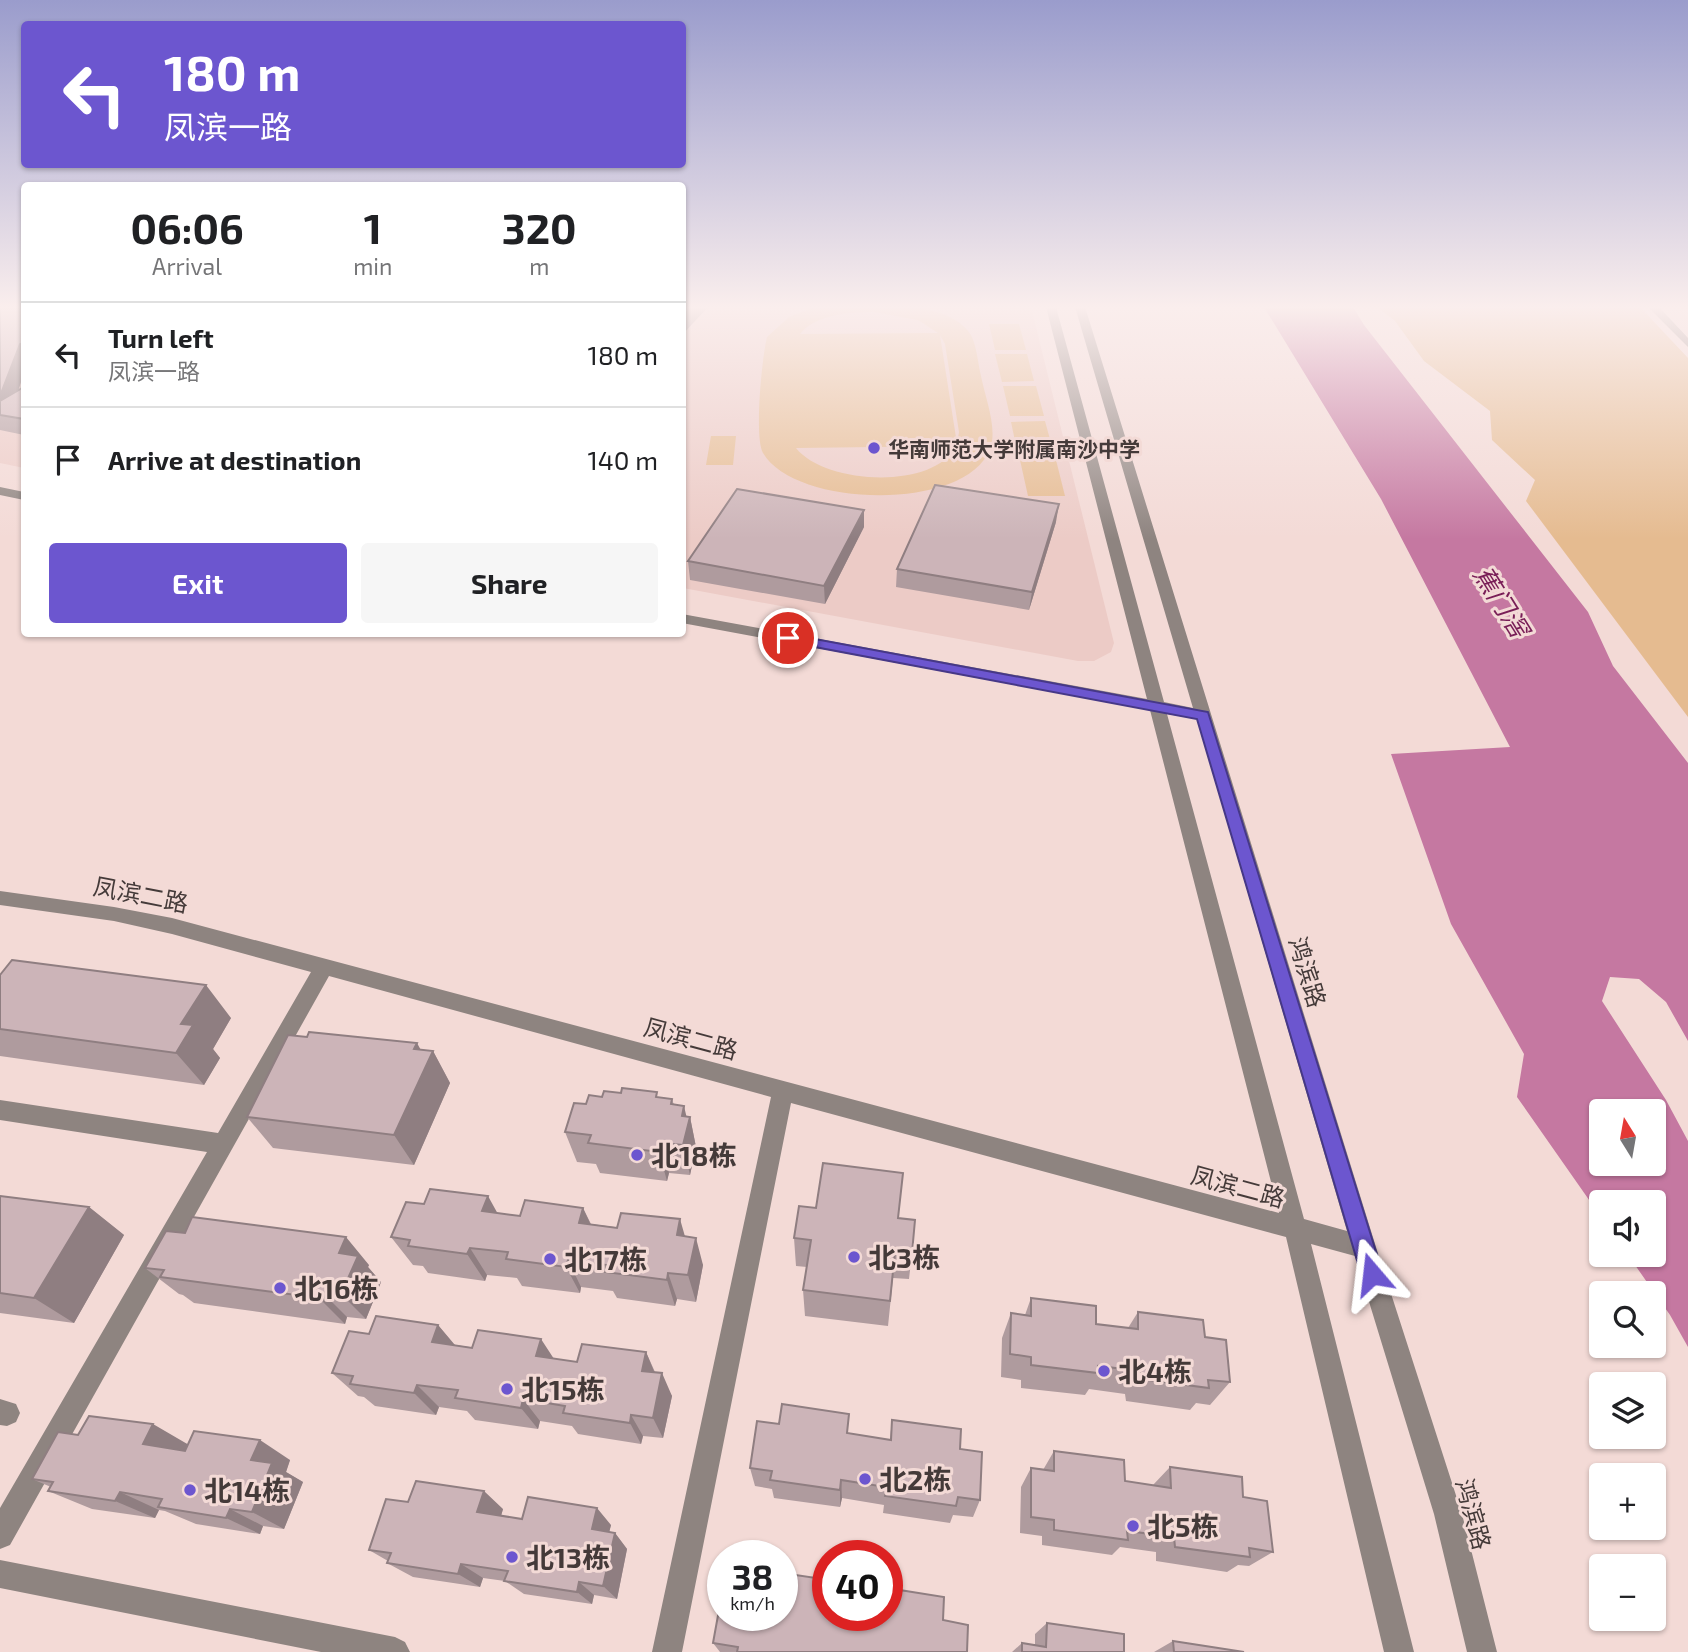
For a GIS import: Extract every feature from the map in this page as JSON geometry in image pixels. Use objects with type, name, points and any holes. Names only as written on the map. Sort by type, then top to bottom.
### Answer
[{"type":"street","points":[[1071,384],[1295,1228],[1399,1652]]},
{"type":"street","name":"鸿滨路","points":[[1103,384],[1364,1247],[1448,1514],[1482,1652]]},
{"type":"street","points":[[0,491],[21,495]]},
{"type":"street","points":[[686,619],[1203,715]]},
{"type":"street","name":"凤滨二路","points":[[0,898],[160,923],[1364,1247]]},
{"type":"street","points":[[0,1535],[324,967]]},
{"type":"street","points":[[667,1652],[783,1090]]},
{"type":"street","points":[[0,1110],[223,1144]]},
{"type":"street","points":[[0,1574],[395,1652]]},
{"type":"shaded area","points":[[0,384],[21,384],[21,467],[0,463]]},
{"type":"shaded area","name":"华南师范大学附属南沙中学","points":[[686,384],[1050,384],[1114,643],[1111,652],[1094,661],[1078,661],[686,589]]},
{"type":"shaded area","points":[[761,384],[948,384],[957,444],[959,432],[951,384],[983,384],[992,423],[992,441],[990,449],[975,470],[949,484],[916,492],[880,495],[843,493],[809,484],[781,471],[763,453],[759,431]],"holes":[[[956,446],[944,460],[925,470],[903,476],[878,477],[853,475],[830,469],[810,460],[796,448]]]},
{"type":"shaded area","points":[[1454,384],[1688,384],[1688,717],[1526,501],[1535,480],[1492,440],[1490,411]]},
{"type":"shaded area","points":[[1003,386],[1036,386],[1044,416],[1010,416]]},
{"type":"shaded area","points":[[1045,421],[1054,454],[1018,455],[1011,422]]},
{"type":"shaded area","points":[[711,436],[736,436],[733,465],[706,465]]},
{"type":"shaded area","points":[[1020,460],[1056,460],[1065,496],[1028,496]]},
{"type":"water","name":"蕉门滘","points":[[1311,384],[1410,384],[1588,612],[1613,666],[1688,763],[1688,1041],[1666,1002],[1639,979],[1610,977],[1602,1001],[1665,1099],[1589,1099],[1589,1176],[1666,1176],[1666,1100],[1688,1141],[1688,1347],[1666,1309],[1666,1281],[1646,1281],[1636,1267],[1666,1267],[1666,1190],[1589,1190],[1589,1200],[1517,1097],[1524,1054],[1451,924],[1391,754],[1510,747],[1381,499]]},
{"type":"building","points":[[21,389],[21,418],[0,415],[0,401]]},
{"type":"building","points":[[935,485],[1059,504],[1032,592],[897,569]]},
{"type":"building","points":[[737,489],[864,510],[824,586],[688,561]]},
{"type":"building","points":[[12,960],[206,985],[181,1024],[193,1025],[176,1053],[0,1029],[0,975]]},
{"type":"building","points":[[309,1032],[417,1043],[414,1049],[433,1051],[394,1135],[247,1117],[288,1035],[307,1037]]},
{"type":"building","points":[[622,1088],[657,1092],[656,1097],[672,1099],[671,1104],[684,1106],[682,1116],[690,1117],[683,1145],[661,1143],[659,1152],[588,1143],[591,1135],[565,1132],[574,1103],[586,1104],[589,1095],[602,1097],[604,1091],[621,1093]]},
{"type":"building","name":"北3栋","points":[[823,1163],[903,1173],[898,1218],[915,1220],[912,1253],[895,1251],[890,1301],[803,1290],[811,1240],[794,1238],[799,1206],[816,1208]]},
{"type":"building","points":[[430,1189],[488,1196],[482,1211],[520,1216],[525,1200],[583,1208],[579,1223],[617,1228],[621,1213],[680,1219],[677,1235],[696,1238],[688,1275],[668,1273],[667,1280],[605,1272],[607,1265],[568,1260],[566,1267],[506,1259],[508,1252],[470,1248],[467,1254],[408,1246],[410,1240],[391,1237],[406,1202],[424,1204]]},
{"type":"building","points":[[0,1196],[89,1207],[34,1298],[0,1293]]},
{"type":"building","points":[[192,1217],[346,1237],[339,1253],[358,1256],[341,1294],[322,1292],[319,1298],[160,1277],[164,1270],[145,1268],[166,1231],[185,1233]]},
{"type":"building","points":[[1031,1298],[1096,1306],[1096,1324],[1138,1329],[1138,1312],[1203,1320],[1205,1337],[1226,1340],[1230,1382],[1208,1380],[1209,1388],[1141,1379],[1140,1371],[1098,1366],[1098,1373],[1031,1365],[1031,1357],[1010,1354],[1011,1313],[1031,1316]]},
{"type":"building","points":[[376,1316],[438,1325],[432,1342],[472,1348],[478,1330],[541,1339],[536,1356],[577,1362],[582,1344],[646,1352],[642,1371],[662,1373],[653,1418],[631,1415],[630,1423],[563,1413],[565,1406],[523,1399],[521,1408],[455,1398],[458,1390],[417,1385],[414,1393],[350,1384],[353,1376],[332,1373],[349,1331],[369,1334]]},
{"type":"building","name":"北2栋","points":[[782,1404],[849,1414],[847,1433],[891,1440],[892,1420],[961,1429],[960,1449],[982,1452],[980,1500],[958,1497],[956,1506],[885,1496],[886,1487],[841,1480],[840,1490],[770,1480],[772,1471],[750,1468],[757,1421],[779,1424]]},
{"type":"building","points":[[89,1416],[153,1424],[143,1444],[185,1451],[194,1431],[260,1440],[251,1460],[272,1463],[252,1512],[230,1509],[226,1518],[158,1507],[162,1499],[120,1492],[115,1501],[48,1491],[53,1482],[32,1479],[58,1432],[78,1435]]},
{"type":"building","name":"北5栋","points":[[1054,1451],[1124,1460],[1125,1481],[1171,1488],[1170,1467],[1242,1477],[1243,1497],[1267,1501],[1273,1552],[1249,1548],[1250,1557],[1175,1547],[1174,1537],[1127,1531],[1128,1540],[1054,1530],[1054,1520],[1031,1517],[1031,1468],[1054,1471]]},
{"type":"building","name":"北13栋","points":[[416,1481],[484,1491],[477,1512],[522,1519],[528,1497],[597,1508],[592,1529],[615,1533],[603,1586],[579,1582],[577,1592],[504,1581],[508,1571],[461,1564],[458,1574],[387,1563],[391,1553],[369,1550],[386,1499],[408,1502]]},
{"type":"building","points":[[798,1575],[812,1577],[812,1631],[903,1631],[903,1591],[944,1597],[943,1620],[968,1625],[967,1652],[737,1652],[738,1647],[713,1643],[715,1631],[798,1631]]},
{"type":"building","points":[[1047,1623],[1124,1634],[1124,1652],[1022,1652],[1022,1643],[1046,1647]]},
{"type":"building","points":[[1173,1641],[1244,1652],[1174,1652]]},
{"type":"place","name":"华南师范大学附属南沙中学","points":[[874,448]]},
{"type":"place","name":"北18栋","points":[[637,1155]]},
{"type":"place","name":"北3栋","points":[[854,1257]]},
{"type":"place","name":"北17栋","points":[[550,1259]]},
{"type":"place","name":"北16栋","points":[[280,1288]]},
{"type":"place","name":"北4栋","points":[[1104,1371]]},
{"type":"place","name":"北15栋","points":[[507,1389]]},
{"type":"place","name":"北2栋","points":[[865,1479]]},
{"type":"place","name":"北14栋","points":[[190,1490]]},
{"type":"place","name":"北5栋","points":[[1133,1526]]},
{"type":"place","name":"北13栋","points":[[512,1557]]},
{"type":"route","points":[[788,638],[1203,715],[1372,1274]]}]
